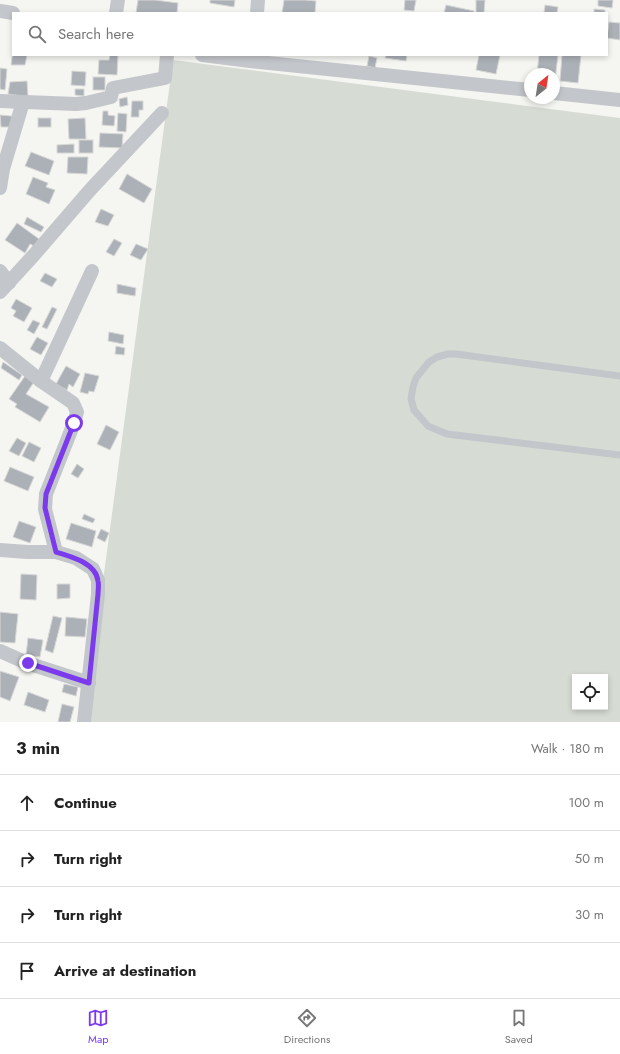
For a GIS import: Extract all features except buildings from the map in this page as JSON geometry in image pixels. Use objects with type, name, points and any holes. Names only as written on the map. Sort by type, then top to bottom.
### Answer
[{"type":"street","points":[[116,12],[118,0]]},
{"type":"street","points":[[257,12],[258,0]]},
{"type":"street","points":[[0,11],[12,13]]},
{"type":"street","points":[[0,101],[76,104],[111,98],[113,88],[165,78],[167,56]]},
{"type":"street","points":[[218,56],[251,58],[524,89]]},
{"type":"street","points":[[560,94],[620,100]]},
{"type":"street","points":[[0,188],[3,169],[23,102]]},
{"type":"street","points":[[4,287],[90,190],[162,114]]},
{"type":"street","points":[[41,381],[92,270]]},
{"type":"street","points":[[0,271],[4,287]]},
{"type":"street","points":[[0,348],[41,381],[73,402],[77,412],[46,494],[45,508],[56,552]]},
{"type":"street","points":[[0,550],[56,552],[76,558],[93,570],[98,580],[98,594],[84,722]]},
{"type":"street","points":[[0,651],[28,663],[89,683]]},
{"type":"lane","points":[[620,376],[448,354],[437,357],[424,367],[416,378],[413,387],[412,399],[414,410],[428,426],[447,434],[620,455]]},
{"type":"shaded area","points":[[173,60],[620,118],[620,722],[84,722]]},
{"type":"route","points":[[28,663],[89,683],[98,594],[98,580],[93,570],[76,558],[56,552],[45,508],[46,494],[74,423]]}]
